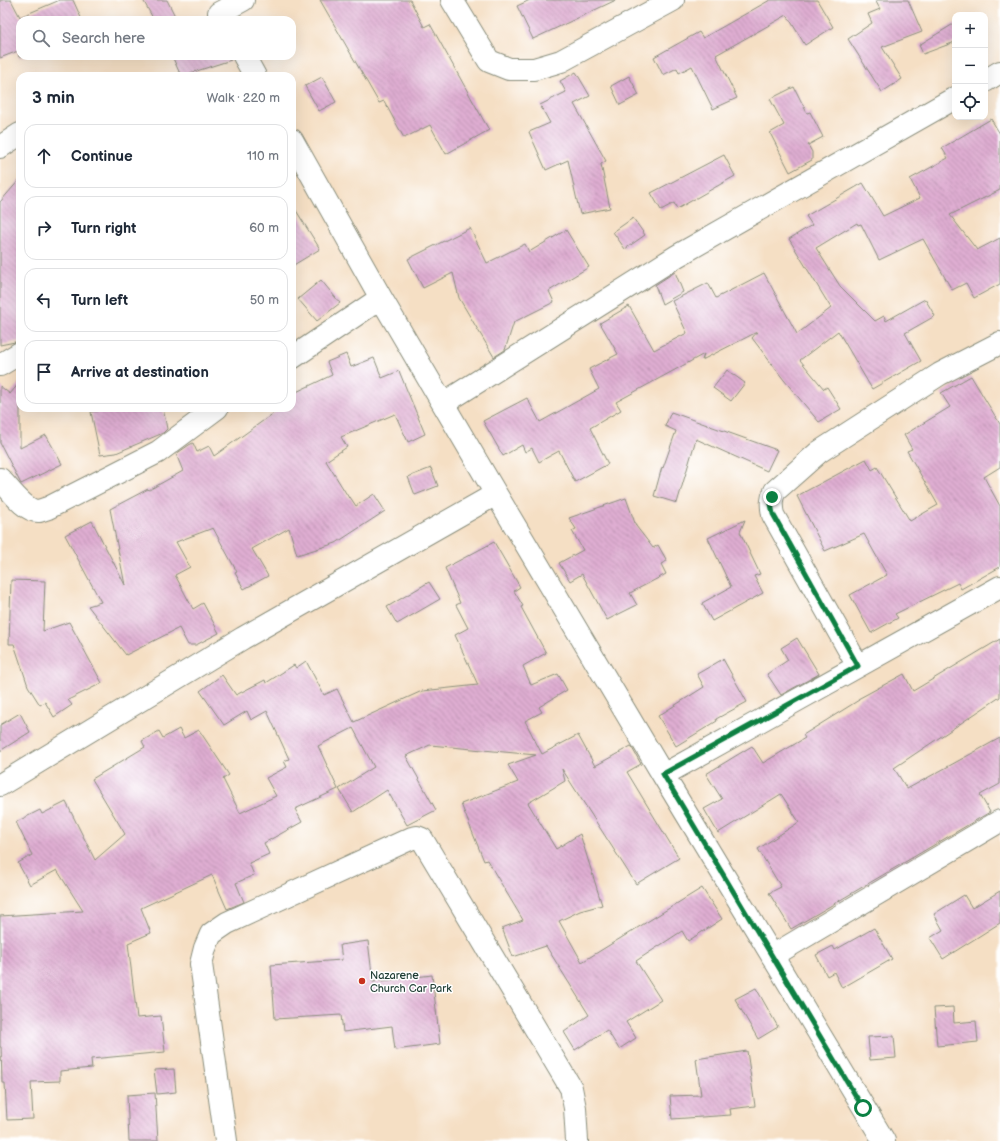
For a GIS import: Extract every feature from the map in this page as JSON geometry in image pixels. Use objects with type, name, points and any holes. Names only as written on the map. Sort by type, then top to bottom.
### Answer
[{"type":"street","points":[[218,11],[243,0]]},
{"type":"street","points":[[452,0],[489,61],[509,69],[534,69],[561,61],[673,0]]},
{"type":"street","points":[[246,60],[253,72]]},
{"type":"street","points":[[988,79],[1000,72]]},
{"type":"street","points":[[444,403],[677,256],[952,100]]},
{"type":"street","points":[[0,147],[16,137]]},
{"type":"street","points":[[296,147],[381,298],[444,403],[496,494],[884,1141]]},
{"type":"street","points":[[296,355],[381,298]]},
{"type":"street","points":[[858,666],[773,514],[771,504],[772,497],[775,491],[819,452],[940,374],[1000,343]]},
{"type":"street","points":[[0,365],[16,355]]},
{"type":"street","points":[[0,479],[25,506],[39,511],[48,508],[158,452],[212,412]]},
{"type":"street","points":[[0,785],[243,638],[496,494]]},
{"type":"street","points":[[663,774],[1000,587]]},
{"type":"street","points":[[772,956],[1000,821]]},
{"type":"street","points":[[226,1141],[201,964],[205,948],[211,934],[227,923],[404,841],[417,837],[422,839],[571,1088],[575,1108],[577,1141]]},
{"type":"building","points":[[0,0],[11,0],[19,16],[16,16],[16,52],[0,58]]},
{"type":"building","points":[[60,0],[73,0],[80,16],[22,16]]},
{"type":"building","points":[[143,0],[167,0],[175,16],[152,16]]},
{"type":"building","points":[[320,0],[410,0],[424,27],[430,24],[489,130],[446,154],[430,125],[404,138],[384,101],[379,103]]},
{"type":"building","points":[[530,0],[616,0],[533,39],[517,6]]},
{"type":"building","points":[[770,0],[817,0],[833,27],[805,45],[787,15],[716,55],[737,98],[713,109],[692,66],[679,73],[677,68],[663,75],[654,57],[699,32],[703,38]]},
{"type":"building","points":[[875,0],[908,0],[922,32],[882,47],[902,79],[882,92],[848,39],[872,23],[868,14],[880,9]]},
{"type":"building","points":[[952,25],[952,43],[923,54],[919,45]]},
{"type":"building","points":[[174,60],[231,60],[194,72],[179,72]]},
{"type":"building","points":[[576,72],[590,96],[574,104],[606,161],[601,164],[610,208],[580,214],[568,160],[546,170],[529,132],[550,123],[540,105],[566,92],[560,81]]},
{"type":"building","points":[[629,76],[639,95],[620,105],[611,86]]},
{"type":"building","points":[[322,77],[336,102],[319,111],[305,86]]},
{"type":"building","points":[[794,87],[807,113],[810,112],[823,137],[808,145],[812,152],[812,160],[790,172],[770,133],[784,125],[770,99]]},
{"type":"building","points":[[991,119],[1000,134],[1000,190],[950,215],[977,250],[1000,238],[1000,284],[974,298],[966,283],[952,290],[923,239],[879,260],[861,224],[858,225],[857,223],[816,248],[840,286],[875,321],[884,316],[886,321],[925,299],[935,316],[905,333],[921,361],[872,389],[838,331],[800,360],[824,389],[827,387],[841,409],[819,422],[752,338],[757,332],[702,360],[704,354],[616,402],[621,410],[590,428],[608,464],[575,482],[559,451],[539,462],[532,448],[525,452],[522,445],[503,456],[483,421],[527,398],[540,422],[599,389],[589,369],[618,354],[600,323],[629,306],[654,350],[687,333],[672,301],[708,283],[716,298],[764,273],[797,334],[831,308],[789,239],[812,225],[806,216],[863,183],[883,216],[920,198],[910,179],[948,158],[942,148]]},
{"type":"building","points":[[724,155],[735,176],[677,209],[674,203],[661,210],[651,193]]},
{"type":"building","points":[[16,184],[16,342],[0,345],[0,202]]},
{"type":"building","points":[[296,210],[320,249],[296,264]]},
{"type":"building","points":[[633,218],[645,235],[625,249],[613,232]]},
{"type":"building","points":[[470,228],[487,263],[525,244],[529,252],[566,230],[589,267],[549,291],[554,302],[514,322],[505,350],[494,357],[459,298],[453,273],[423,288],[408,259]]},
{"type":"building","points":[[675,272],[683,292],[662,304],[655,285]]},
{"type":"building","points":[[321,280],[340,303],[317,321],[298,299]]},
{"type":"building","points":[[346,354],[351,367],[374,358],[382,378],[399,371],[425,434],[408,442],[395,414],[341,437],[347,447],[326,461],[349,498],[350,497],[356,506],[374,494],[385,511],[336,543],[297,555],[289,528],[252,549],[268,576],[244,589],[235,573],[237,572],[213,528],[176,542],[190,567],[175,575],[193,609],[203,603],[219,633],[196,645],[188,645],[179,628],[126,655],[88,606],[101,602],[65,535],[92,521],[125,585],[110,509],[183,471],[176,454],[189,445],[193,443],[197,452],[209,446],[214,456],[275,412],[296,412],[296,392],[332,375],[327,362]]},
{"type":"building","points":[[727,370],[745,383],[731,401],[713,388]]},
{"type":"building","points":[[971,376],[1000,424],[1000,467],[984,477],[1000,506],[1000,567],[961,589],[958,583],[895,614],[898,618],[871,633],[850,595],[887,575],[864,534],[825,551],[797,496],[866,459],[872,470],[877,467],[910,521],[938,505],[907,451],[912,449],[904,435],[950,407],[941,393]]},
{"type":"building","points":[[0,386],[10,394],[16,387],[16,412],[20,412],[20,448],[46,435],[62,464],[21,484],[0,443]]},
{"type":"building","points":[[91,412],[164,412],[167,429],[163,433],[116,453],[100,455]]},
{"type":"building","points":[[671,412],[777,450],[767,471],[696,439],[677,503],[654,496],[662,467],[663,468],[676,431],[665,426]]},
{"type":"building","points":[[431,468],[438,486],[415,495],[408,477]]},
{"type":"building","points":[[626,498],[636,526],[653,548],[658,545],[667,561],[661,564],[666,574],[630,593],[637,605],[607,620],[582,574],[570,581],[559,563],[583,550],[572,531],[576,529],[569,518]]},
{"type":"building","points":[[745,520],[740,532],[760,574],[754,576],[763,593],[712,621],[702,603],[731,587],[708,538]]},
{"type":"building","points":[[494,542],[520,587],[514,591],[546,653],[523,666],[531,685],[558,674],[567,690],[539,707],[542,712],[525,721],[542,754],[578,735],[595,766],[631,746],[641,764],[627,772],[679,858],[636,884],[562,769],[565,781],[528,803],[556,849],[580,834],[602,905],[580,911],[559,921],[582,962],[702,888],[722,919],[688,941],[682,931],[636,961],[661,1000],[626,1022],[636,1038],[619,1049],[607,1030],[575,1050],[564,1032],[589,1015],[546,946],[513,957],[502,928],[523,920],[487,860],[484,861],[461,804],[518,782],[508,765],[536,755],[430,745],[406,756],[436,810],[407,825],[387,790],[353,812],[339,789],[374,767],[353,728],[318,746],[338,789],[295,809],[302,822],[264,843],[269,854],[249,863],[254,875],[236,883],[244,902],[227,909],[212,875],[141,908],[151,933],[128,943],[137,1018],[161,1016],[165,1052],[91,1059],[92,1068],[60,1071],[60,1081],[31,1082],[33,1119],[7,1120],[5,1083],[2,1083],[0,1047],[0,916],[83,911],[57,870],[30,885],[18,863],[32,855],[16,822],[40,810],[42,814],[66,802],[95,860],[125,834],[92,779],[145,747],[142,741],[159,731],[163,738],[179,729],[184,738],[199,730],[229,775],[223,779],[240,813],[276,796],[266,778],[287,767],[284,761],[289,759],[267,711],[251,720],[247,711],[224,725],[200,691],[222,675],[236,695],[265,680],[266,683],[294,665],[296,668],[306,661],[324,695],[337,689],[354,722],[422,691],[478,685],[455,635],[468,628],[456,605],[460,603],[445,568]]},
{"type":"building","points":[[11,580],[45,581],[43,631],[69,622],[102,683],[68,700],[72,705],[54,717],[45,702],[40,705],[28,686],[14,644],[9,644]]},
{"type":"building","points":[[429,582],[440,599],[397,624],[387,607]]},
{"type":"building","points":[[797,638],[819,674],[781,695],[767,674],[788,660],[781,648]]},
{"type":"building","points":[[1000,639],[1000,697],[894,768],[907,789],[1000,738],[1000,784],[980,795],[990,812],[791,929],[769,893],[781,887],[758,849],[799,822],[781,794],[718,833],[704,809],[722,799],[706,774],[752,746],[763,763],[805,738],[803,735],[859,700],[858,699],[904,674],[913,691]]},
{"type":"building","points":[[723,659],[747,702],[716,719],[717,721],[676,746],[658,716],[704,687],[697,674]]},
{"type":"building","points":[[20,713],[30,732],[0,751],[0,725]]},
{"type":"building","points":[[1000,891],[1000,923],[943,959],[930,938],[943,930],[934,914],[964,895],[972,908]]},
{"type":"building","points":[[874,928],[892,959],[842,988],[834,972],[827,976],[816,955],[833,946],[835,950]]},
{"type":"building","points":[[368,941],[373,982],[432,975],[440,1044],[395,1050],[392,1026],[343,1032],[341,1015],[275,1019],[271,965],[342,960],[340,945]]},
{"type":"building","points":[[756,988],[778,1027],[758,1039],[735,999]]},
{"type":"building","points":[[953,1007],[954,1023],[976,1021],[978,1042],[937,1046],[934,1008]]},
{"type":"building","points":[[894,1036],[896,1058],[870,1060],[868,1037]]},
{"type":"building","points":[[747,1051],[755,1106],[730,1109],[731,1115],[672,1119],[670,1096],[701,1095],[696,1059]]},
{"type":"building","points":[[174,1069],[176,1092],[157,1094],[154,1070]]},
{"type":"building","points":[[155,1093],[158,1141],[129,1141],[127,1095]]},
{"type":"place","name":"Nazarene Church Car Park","points":[[362,981]]},
{"type":"route","points":[[772,497],[771,504],[773,514],[858,666],[663,774],[863,1108]]}]
